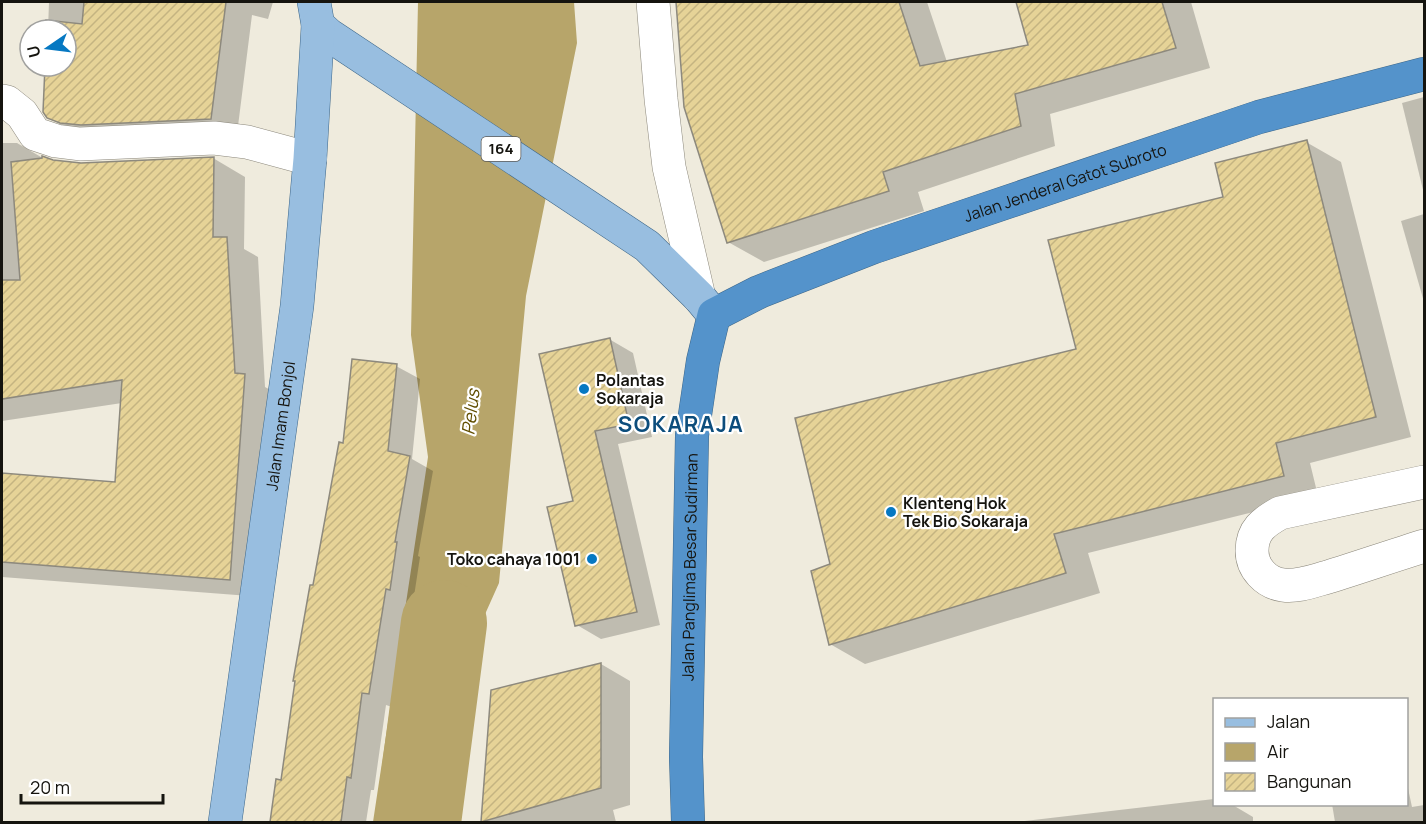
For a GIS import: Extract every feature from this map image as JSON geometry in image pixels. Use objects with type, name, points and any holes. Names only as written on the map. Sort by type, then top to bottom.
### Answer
[{"type":"highway","name":"Jalan Jenderal Gatot Subroto","points":[[707,306],[759,292],[874,247],[1259,117],[1425,74]]},
{"type":"highway","name":"Jalan Panglima Besar Sudirman","points":[[688,822],[686,757],[692,435],[703,360],[707,306]]},
{"type":"main road","name":"164","points":[[316,13],[329,35],[647,246],[707,306]]},
{"type":"main road","name":"Jalan Imam Bonjol","points":[[225,822],[297,306],[310,159],[316,13]]},
{"type":"street","points":[[653,2],[660,99],[669,167],[707,306]]},
{"type":"street","points":[[2,102],[7,102],[22,114],[35,134],[56,141],[80,144],[214,138],[247,142],[310,159]]},
{"type":"street","points":[[1425,482],[1280,513],[1264,522],[1254,536],[1252,552],[1254,565],[1264,578],[1281,585],[1301,584],[1425,546]]},
{"type":"water","points":[[418,2],[574,2],[577,43],[526,296],[499,583],[392,822],[373,822],[428,457],[411,335]]},
{"type":"building","points":[[84,2],[226,2],[211,119],[81,125],[60,123],[47,118],[43,112],[44,78],[78,78],[78,24],[82,24]]},
{"type":"building","points":[[676,2],[899,2],[920,66],[1028,45],[1016,2],[1162,2],[1176,48],[1015,94],[1021,126],[883,172],[889,191],[727,243],[684,107]]},
{"type":"building","points":[[1307,140],[1376,417],[1276,443],[1284,476],[1054,534],[1066,573],[829,645],[811,571],[830,564],[795,418],[1076,349],[1048,240],[1223,197],[1215,163]]},
{"type":"building","points":[[42,156],[53,160],[81,163],[214,157],[213,237],[227,237],[235,373],[245,374],[230,580],[2,562],[2,473],[115,482],[122,380],[2,399],[2,280],[20,280],[11,162],[42,158]]},
{"type":"building","points":[[610,338],[629,424],[595,431],[637,612],[575,626],[547,507],[573,501],[539,354]]},
{"type":"building","points":[[352,359],[397,364],[388,451],[410,456],[395,542],[397,542],[390,590],[386,589],[369,694],[362,693],[351,778],[347,777],[341,822],[270,822],[276,779],[281,780],[295,681],[293,681],[310,585],[313,585],[339,442],[343,443]]},
{"type":"building","points":[[601,663],[601,788],[481,822],[491,690]]},
{"type":"waterway","name":"Pelus","points":[[418,822],[444,623]]},
{"type":"place","name":"Polantas Sokaraja","points":[[584,389]]},
{"type":"place","name":"Klenteng Hok Tek Bio Sokaraja","points":[[891,512]]},
{"type":"place","name":"Toko cahaya 1001","points":[[592,559]]},
{"type":"district","name":"SOKARAJA","points":[[681,424]]}]
